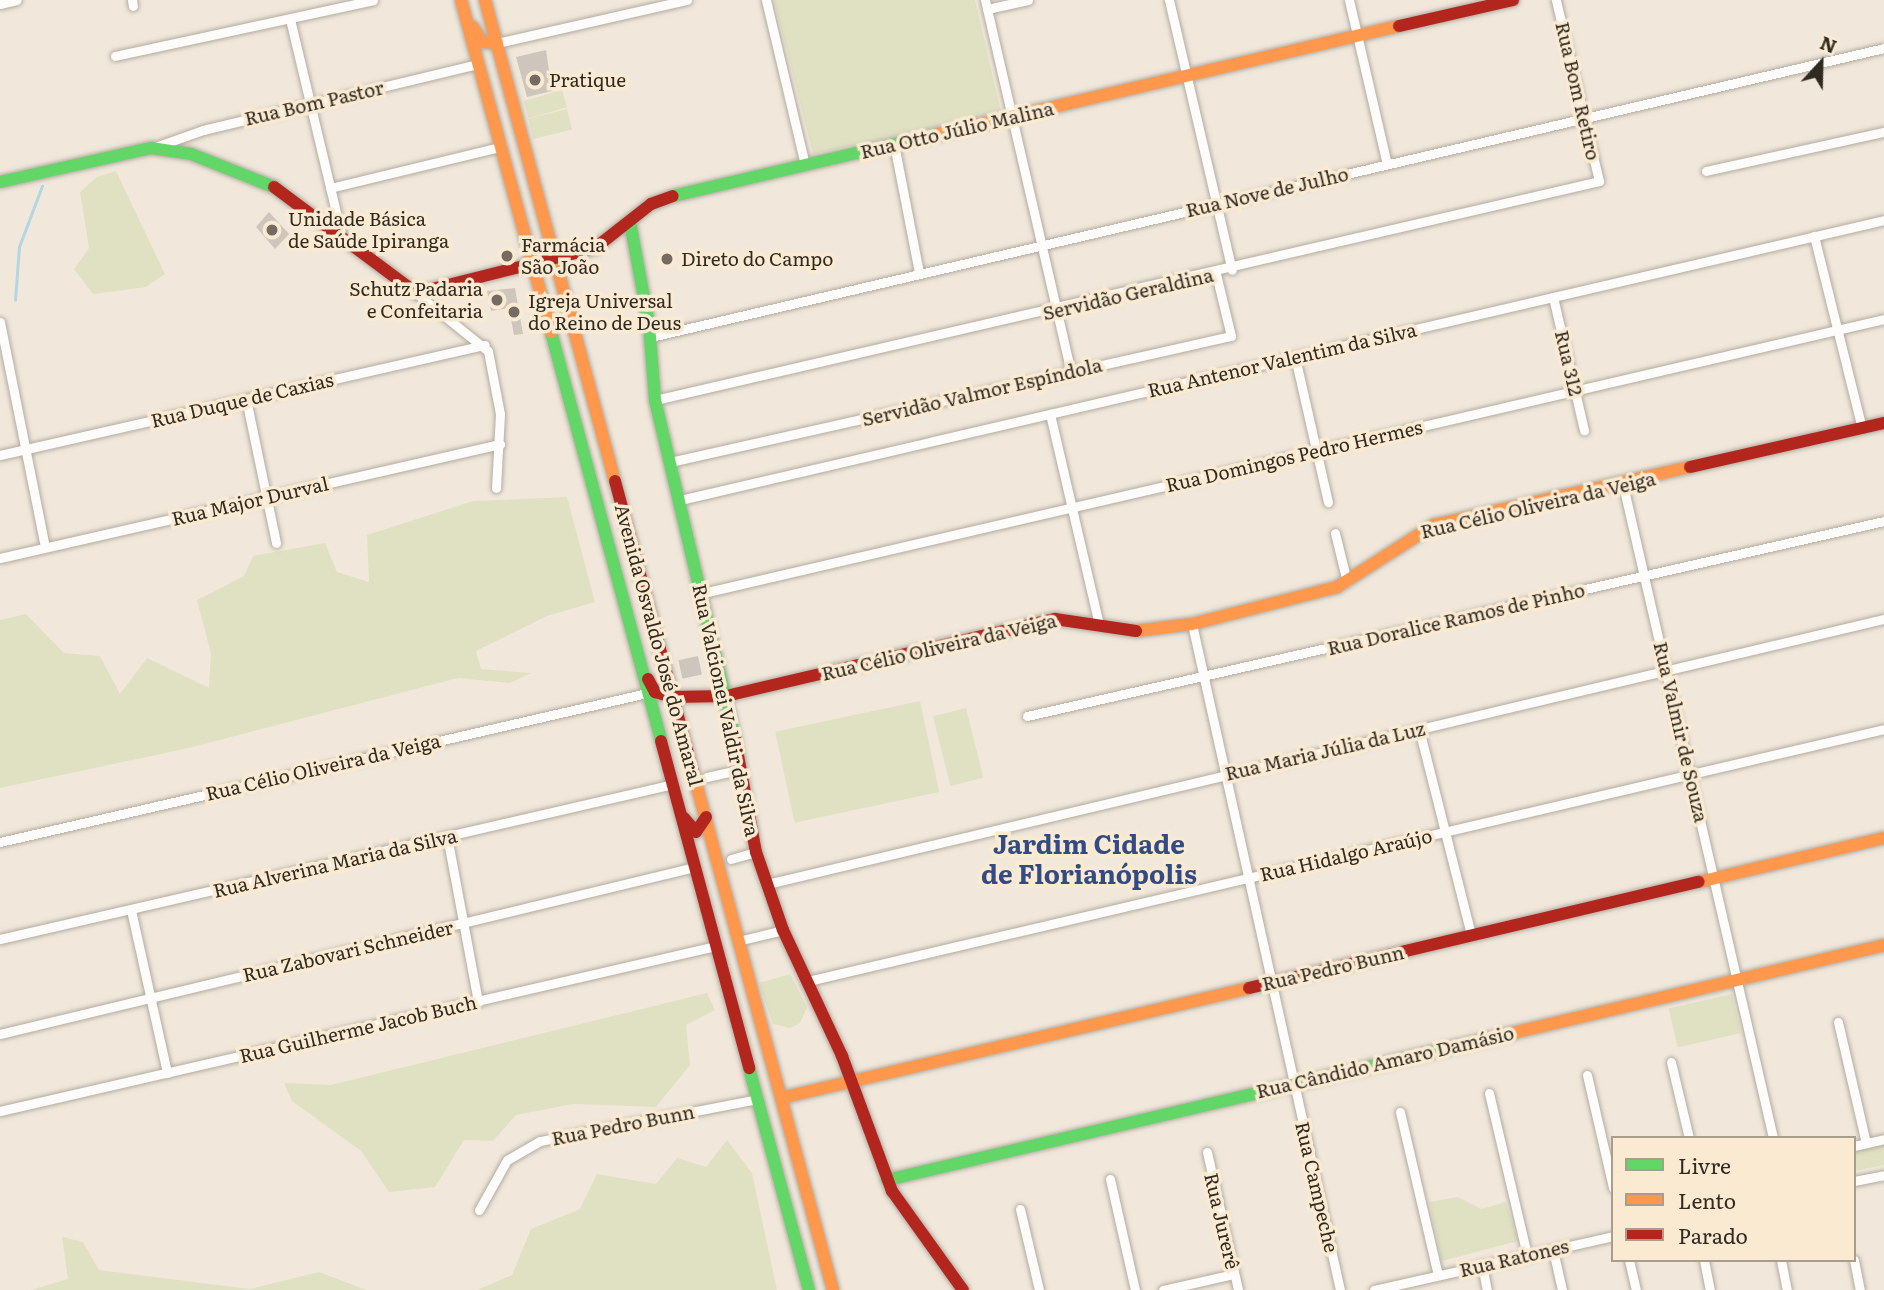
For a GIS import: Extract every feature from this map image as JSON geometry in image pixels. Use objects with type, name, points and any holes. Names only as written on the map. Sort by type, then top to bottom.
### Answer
[{"type":"main road","points":[[463,0],[478,39],[497,43]]},
{"type":"main road","name":"Avenida Osvaldo José do Amaral","points":[[463,0],[499,147],[602,522],[669,785],[695,867],[809,1290]]},
{"type":"main road","name":"Avenida Osvaldo José do Amaral","points":[[485,0],[636,563],[652,606],[673,697],[742,940],[833,1290]]},
{"type":"main road","name":"Rua Otto Júlio Malina","points":[[416,293],[532,266],[601,245],[668,197],[1513,0]]},
{"type":"main road","points":[[0,183],[152,148],[252,174],[416,293]]},
{"type":"main road","name":"Rua Valcionei Valdir da Silva","points":[[631,222],[651,337],[655,400],[703,593],[726,696],[737,770],[756,852],[783,930],[851,1081],[887,1180],[963,1290]]},
{"type":"main road","name":"Rua Célio Oliveira da Veiga","points":[[673,697],[726,696],[1055,618],[1135,632],[1192,624],[1347,583],[1424,528],[1623,485],[1884,423]]},
{"type":"main road","points":[[602,522],[615,514],[636,563]]},
{"type":"main road","points":[[639,661],[652,689],[673,697]]},
{"type":"main road","points":[[669,785],[690,830],[702,831],[706,817]]},
{"type":"main road","name":"Rua Pedro Bunn","points":[[781,1098],[1884,838]]},
{"type":"main road","name":"Rua Cândido Amaro Damásio","points":[[887,1180],[1884,945]]},
{"type":"street","points":[[0,4],[17,0]]},
{"type":"street","points":[[116,56],[373,0]]},
{"type":"street","points":[[497,43],[687,0]]},
{"type":"street","points":[[766,0],[805,165]]},
{"type":"street","points":[[1028,0],[986,5],[1071,372]]},
{"type":"street","points":[[1169,0],[1232,270]]},
{"type":"street","points":[[1349,0],[1387,164]]},
{"type":"street","name":"Rua Bom Retiro","points":[[1556,0],[1599,181]]},
{"type":"street","points":[[290,19],[344,243]]},
{"type":"street","name":"Rua Nove de Julho","points":[[651,337],[1884,48]]},
{"type":"street","name":"Rua Bom Pastor","points":[[152,148],[310,104],[478,64]]},
{"type":"street","points":[[1706,171],[1884,132]]},
{"type":"street","points":[[894,144],[919,273]]},
{"type":"street","points":[[330,188],[499,147]]},
{"type":"street","name":"Servidão Geraldina","points":[[655,400],[1216,274],[1599,181]]},
{"type":"street","name":"Rua Antenor Valentim da Silva","points":[[680,500],[1884,220]]},
{"type":"street","points":[[1814,236],[1862,428]]},
{"type":"street","name":"Servidão Valmor Espíndola","points":[[670,462],[1231,336],[1216,274]]},
{"type":"street","points":[[416,293],[485,345],[499,402],[500,443],[496,488]]},
{"type":"street","name":"Rua 312","points":[[1553,297],[1584,430]]},
{"type":"street","name":"Rua Domingos Pedro Hermes","points":[[703,593],[1884,319]]},
{"type":"street","points":[[0,322],[45,547]]},
{"type":"street","name":"Rua Duque de Caxias","points":[[0,455],[485,345]]},
{"type":"street","points":[[1295,357],[1328,502]]},
{"type":"street","points":[[246,399],[276,543]]},
{"type":"street","points":[[1050,414],[1099,625]]},
{"type":"street","name":"Rua Major Durval","points":[[0,558],[500,443]]},
{"type":"street","name":"Rua Valmir de Souza","points":[[1623,485],[1773,1136]]},
{"type":"street","name":"Rua Doralice Ramos de Pinho","points":[[1027,716],[1884,521]]},
{"type":"street","points":[[1335,533],[1347,583]]},
{"type":"street","name":"Rua Maria Júlia da Luz","points":[[767,884],[1884,619]]},
{"type":"street","name":"Rua Campeche","points":[[1192,624],[1340,1290]]},
{"type":"street","name":"Rua Célio Oliveira da Veiga","points":[[0,842],[647,693]]},
{"type":"street","points":[[1419,729],[1471,935]]},
{"type":"street","name":"Rua Hidalgo Araújo","points":[[808,981],[1884,729]]},
{"type":"street","points":[[707,777],[737,770]]},
{"type":"street","name":"Rua Alverina Maria da Silva","points":[[0,939],[669,785]]},
{"type":"street","points":[[447,836],[478,1002]]},
{"type":"street","points":[[731,859],[756,852]]},
{"type":"street","name":"Rua Zabovari Schneider","points":[[0,1034],[695,867]]},
{"type":"street","points":[[131,910],[167,1073]]},
{"type":"street","points":[[742,940],[783,930]]},
{"type":"street","name":"Rua Guilherme Jacob Buch","points":[[0,1111],[716,946]]},
{"type":"street","points":[[1838,1022],[1866,1143]]},
{"type":"street","points":[[1671,1062],[1689,1136]]},
{"type":"street","points":[[1587,1075],[1611,1179]]},
{"type":"street","points":[[1489,1093],[1527,1255]]},
{"type":"street","name":"Rua Pedro Bunn","points":[[478,1210],[507,1160],[540,1141],[758,1099]]},
{"type":"street","points":[[1400,1112],[1438,1275]]},
{"type":"street","points":[[1856,1146],[1884,1139]]},
{"type":"street","name":"Rua Jurerê","points":[[1207,1152],[1238,1290]]},
{"type":"street","points":[[1856,1181],[1884,1175]]},
{"type":"street","points":[[1110,1179],[1135,1290]]},
{"type":"street","points":[[1020,1209],[1038,1290]]},
{"type":"street","name":"Rua Ratones","points":[[1374,1290],[1411,1286],[1438,1275],[1611,1236]]},
{"type":"street","points":[[1553,1250],[1562,1290]]},
{"type":"street","points":[[1629,1262],[1636,1290]]},
{"type":"street","points":[[1704,1262],[1710,1290]]},
{"type":"street","points":[[1781,1262],[1787,1290]]},
{"type":"street","points":[[1854,1262],[1860,1290]]},
{"type":"street","points":[[1482,1265],[1487,1290]]},
{"type":"street","points":[[1163,1290],[1234,1274]]},
{"type":"green space","points":[[774,0],[975,0],[1001,112],[813,154]]},
{"type":"green space","points":[[562,90],[567,107],[529,118],[524,101]]},
{"type":"green space","points":[[567,109],[572,129],[533,139],[528,119]]},
{"type":"green space","points":[[116,171],[165,274],[146,287],[93,294],[74,269],[89,248],[80,192],[97,177]]},
{"type":"green space","points":[[567,497],[595,602],[547,616],[476,651],[481,669],[531,673],[510,683],[458,678],[189,748],[0,788],[0,620],[26,614],[64,653],[100,656],[120,694],[147,658],[209,688],[211,654],[197,600],[244,576],[253,556],[325,543],[337,572],[369,582],[367,535],[473,501]]},
{"type":"green space","points":[[920,701],[939,792],[795,823],[775,732]]},
{"type":"green space","points":[[966,708],[983,778],[950,786],[933,716]]},
{"type":"green space","points":[[790,974],[807,1007],[800,1023],[790,1028],[773,1024],[759,983]]},
{"type":"green space","points":[[707,993],[715,1010],[686,1025],[690,1065],[656,1107],[573,1104],[516,1115],[493,1141],[464,1140],[435,1187],[389,1192],[361,1151],[292,1101],[284,1083],[331,1085]]},
{"type":"green space","points":[[1732,994],[1741,1033],[1678,1048],[1669,1009]]},
{"type":"green space","points":[[727,1140],[752,1173],[777,1290],[477,1290],[512,1275],[531,1229],[580,1209],[597,1174],[656,1184],[677,1158],[706,1167]]},
{"type":"green space","points":[[1884,1144],[1884,1165],[1856,1171],[1856,1151]]},
{"type":"green space","points":[[1458,1197],[1481,1209],[1506,1202],[1518,1241],[1442,1261],[1429,1202]]},
{"type":"green space","points":[[62,1237],[83,1242],[99,1270],[250,1289],[319,1272],[367,1290],[31,1290],[68,1279]]},
{"type":"building","name":"Pratique","points":[[546,50],[552,91],[527,97],[516,57]]},
{"type":"building","name":"Unidade Básica de Saúde Ipiranga","points":[[269,212],[289,234],[275,249],[256,227]]},
{"type":"building","points":[[515,288],[523,334],[514,335],[509,308],[491,311],[487,291]]},
{"type":"building","points":[[698,656],[702,675],[682,679],[678,660]]},
{"type":"waterway","points":[[15,300],[19,247],[42,186]]},
{"type":"traffic: fast","points":[[673,196],[938,134]]},
{"type":"traffic: fast","points":[[0,182],[151,148],[191,154],[274,187]]},
{"type":"traffic: fast","points":[[630,222],[649,325],[655,400],[735,739]]},
{"type":"traffic: fast","points":[[551,332],[661,741]]},
{"type":"traffic: fast","points":[[887,1180],[1483,1040]]},
{"type":"traffic: fast","points":[[749,1068],[809,1290]]},
{"type":"traffic: slow","points":[[461,0],[551,332]]},
{"type":"traffic: slow","points":[[485,0],[615,481]]},
{"type":"traffic: slow","points":[[938,134],[1399,26]]},
{"type":"traffic: slow","points":[[473,27],[482,42],[497,43]]},
{"type":"traffic: slow","points":[[1136,631],[1192,624],[1337,587],[1434,525],[1690,467]]},
{"type":"traffic: slow","points":[[693,772],[833,1290]]},
{"type":"traffic: slow","points":[[1699,882],[1884,838]]},
{"type":"traffic: slow","points":[[1483,1040],[1884,945]]},
{"type":"traffic: slow","points":[[781,1098],[1249,988]]},
{"type":"traffic: jam","points":[[1399,26],[1513,0]]},
{"type":"traffic: jam","points":[[274,187],[416,293],[595,248],[651,204],[673,196]]},
{"type":"traffic: jam","points":[[1690,467],[1884,423]]},
{"type":"traffic: jam","points":[[615,481],[693,772]]},
{"type":"traffic: jam","points":[[648,679],[655,692],[673,697],[726,696],[1055,619],[1136,631]]},
{"type":"traffic: jam","points":[[735,739],[756,852],[783,930],[842,1056],[892,1191],[963,1290]]},
{"type":"traffic: jam","points":[[661,741],[749,1068]]},
{"type":"traffic: jam","points":[[684,818],[696,832],[706,817]]},
{"type":"traffic: jam","points":[[1249,988],[1699,882]]},
{"type":"place","name":"Pratique","points":[[535,80]]},
{"type":"place","name":"Unidade Básica de Saúde Ipiranga","points":[[272,230]]},
{"type":"place","name":"Farmácia São João","points":[[507,256]]},
{"type":"place","name":"Direto do Campo","points":[[667,259]]},
{"type":"place","name":"Schutz Padaria e Confeitaria","points":[[497,300]]},
{"type":"place","name":"Igreja Universal do Reino de Deus","points":[[514,312]]},
{"type":"district","name":"Jardim Cidade de Florianópolis","points":[[1089,858]]}]
